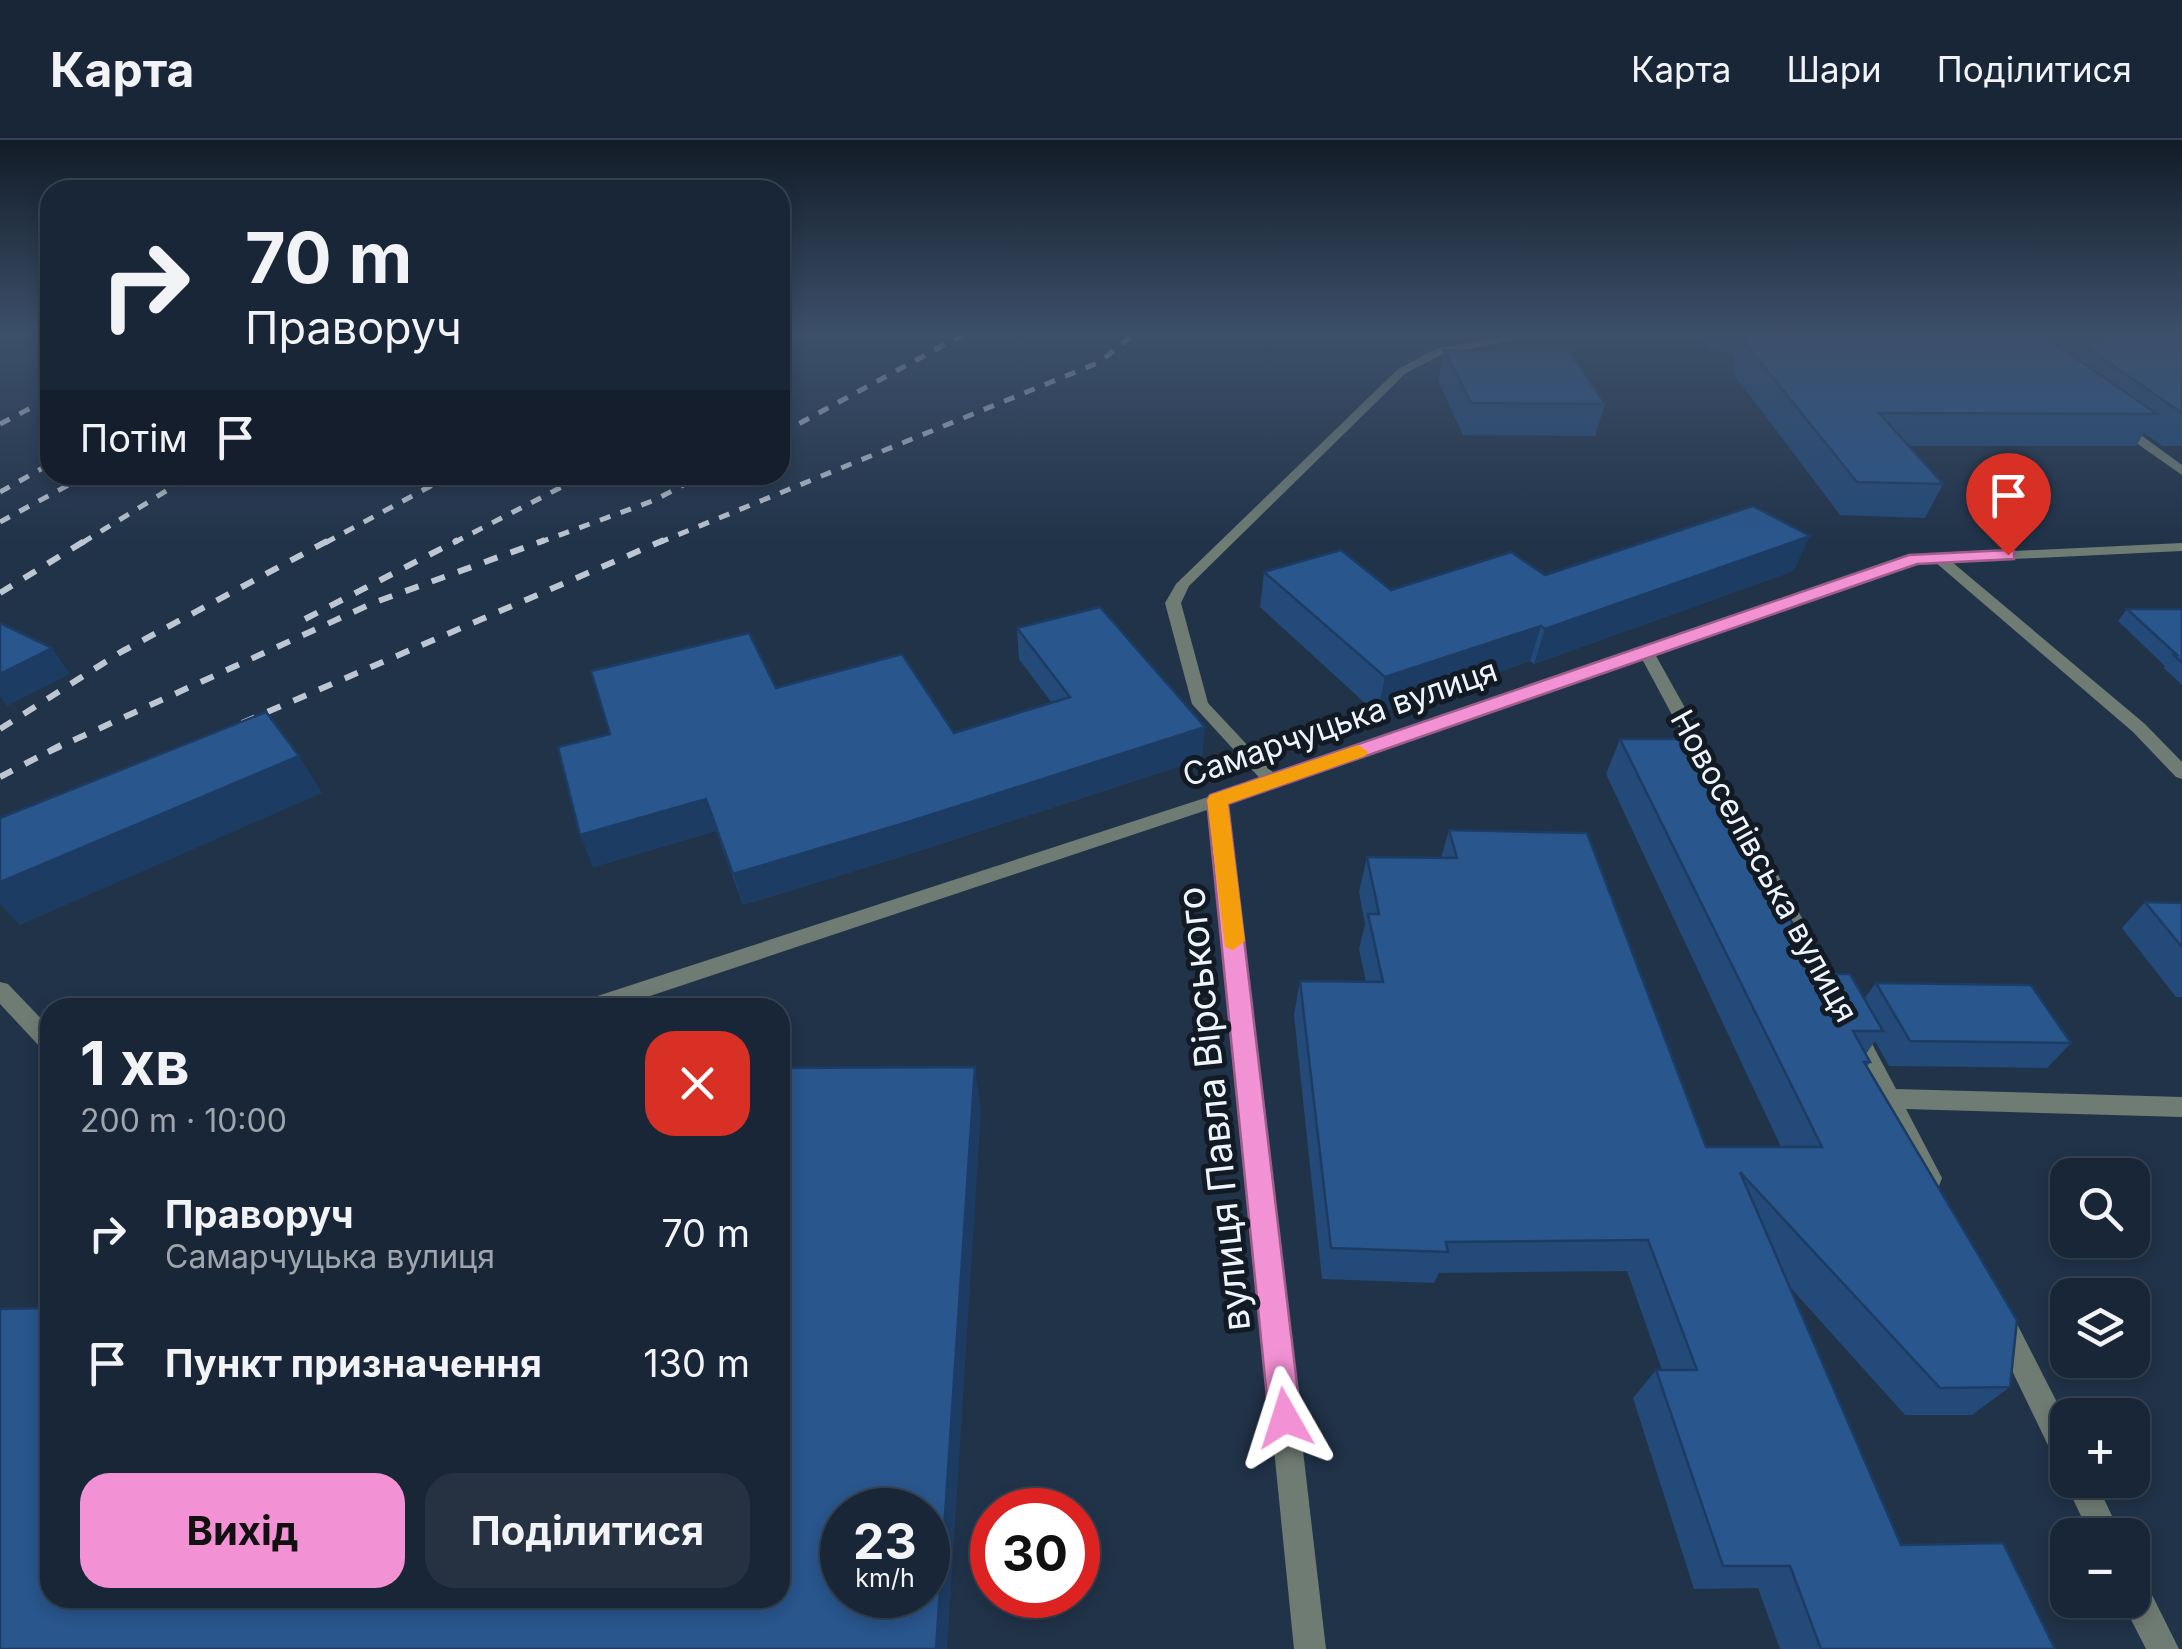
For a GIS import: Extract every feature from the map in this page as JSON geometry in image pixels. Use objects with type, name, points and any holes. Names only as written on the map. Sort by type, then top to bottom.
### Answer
[{"type":"street","points":[[1272,781],[1200,704],[1173,603],[1183,584],[1370,402]]},
{"type":"street","points":[[2109,417],[2182,470]]},
{"type":"street","name":"Самарчуцька вулиця","points":[[617,998],[1218,800],[1915,559],[2182,547]]},
{"type":"street","points":[[1939,558],[2139,728],[2182,773]]},
{"type":"street","name":"Новоселівська вулиця","points":[[1646,652],[1891,1099],[1944,1206]]},
{"type":"street","name":"вулиця Павла Вірського","points":[[1218,800],[1310,1649]]},
{"type":"street","points":[[0,990],[40,1032]]},
{"type":"street","points":[[1891,1099],[2182,1107]]},
{"type":"street","points":[[1988,1296],[2050,1420]]},
{"type":"street","points":[[2147,1618],[2163,1649]]},
{"type":"building","points":[[1604,402],[1605,404],[1471,403]]},
{"type":"building","points":[[1793,402],[2140,402],[2157,414],[1879,413],[1943,484],[1857,482]]},
{"type":"building","points":[[2167,402],[2182,402],[2182,413]]},
{"type":"building","points":[[1753,506],[1810,536],[1545,629],[1541,626],[1385,677],[1264,572],[1341,550],[1391,590],[1511,552],[1545,575]]},
{"type":"building","points":[[1100,607],[1205,727],[733,874],[706,799],[580,835],[558,747],[610,734],[591,671],[749,633],[776,688],[902,654],[954,733],[1070,697],[1017,628]]},
{"type":"building","points":[[2127,609],[2182,609],[2182,663],[2177,655]]},
{"type":"building","points":[[0,623],[52,648],[0,674]]},
{"type":"building","points":[[266,712],[299,756],[0,882],[0,818]]},
{"type":"building","points":[[1620,739],[1689,739],[1821,974],[1850,974],[1883,1031],[1853,1031],[1870,1062],[1864,1062],[2017,1320],[2010,1387],[1940,1388],[1740,1172],[1901,1545],[2003,1543],[2055,1649],[1821,1649],[1790,1566],[1723,1566],[1656,1370],[1697,1370],[1648,1240],[1446,1242],[1448,1252],[1331,1248],[1300,981],[1383,982],[1368,914],[1379,914],[1367,857],[1457,858],[1449,830],[1587,833],[1706,1147],[1822,1147]]},
{"type":"building","points":[[2145,902],[2182,903],[2182,947]]},
{"type":"building","points":[[1876,983],[2031,985],[2071,1043],[1910,1041]]},
{"type":"building","points":[[975,1067],[947,1488],[820,1488],[820,1618],[938,1618],[936,1649],[0,1649],[0,1309],[40,1308],[40,1608],[790,1608],[790,1068]]},
{"type":"railway","points":[[790,429],[838,402]]},
{"type":"railway","points":[[658,543],[1001,402]]},
{"type":"railway","points":[[0,424],[40,403]]},
{"type":"railway","points":[[0,492],[40,470]]},
{"type":"railway","points":[[0,522],[68,485]]},
{"type":"railway","points":[[82,543],[176,485]]},
{"type":"railway","points":[[325,543],[432,485]]},
{"type":"railway","points":[[453,543],[566,485]]},
{"type":"railway","points":[[538,543],[655,500],[683,485]]},
{"type":"railway","points":[[0,593],[86,540]]},
{"type":"railway","points":[[0,729],[121,652],[329,540]]},
{"type":"railway","points":[[305,619],[458,540]]},
{"type":"railway","points":[[48,752],[373,603],[545,540]]},
{"type":"railway","points":[[242,723],[664,540]]},
{"type":"railway","points":[[0,777],[61,745]]},
{"type":"slow traffic","points":[[1233,941],[1218,800],[1358,752]]},
{"type":"route","points":[[1285,1418],[1218,800],[1915,559],[2008,555]]}]
